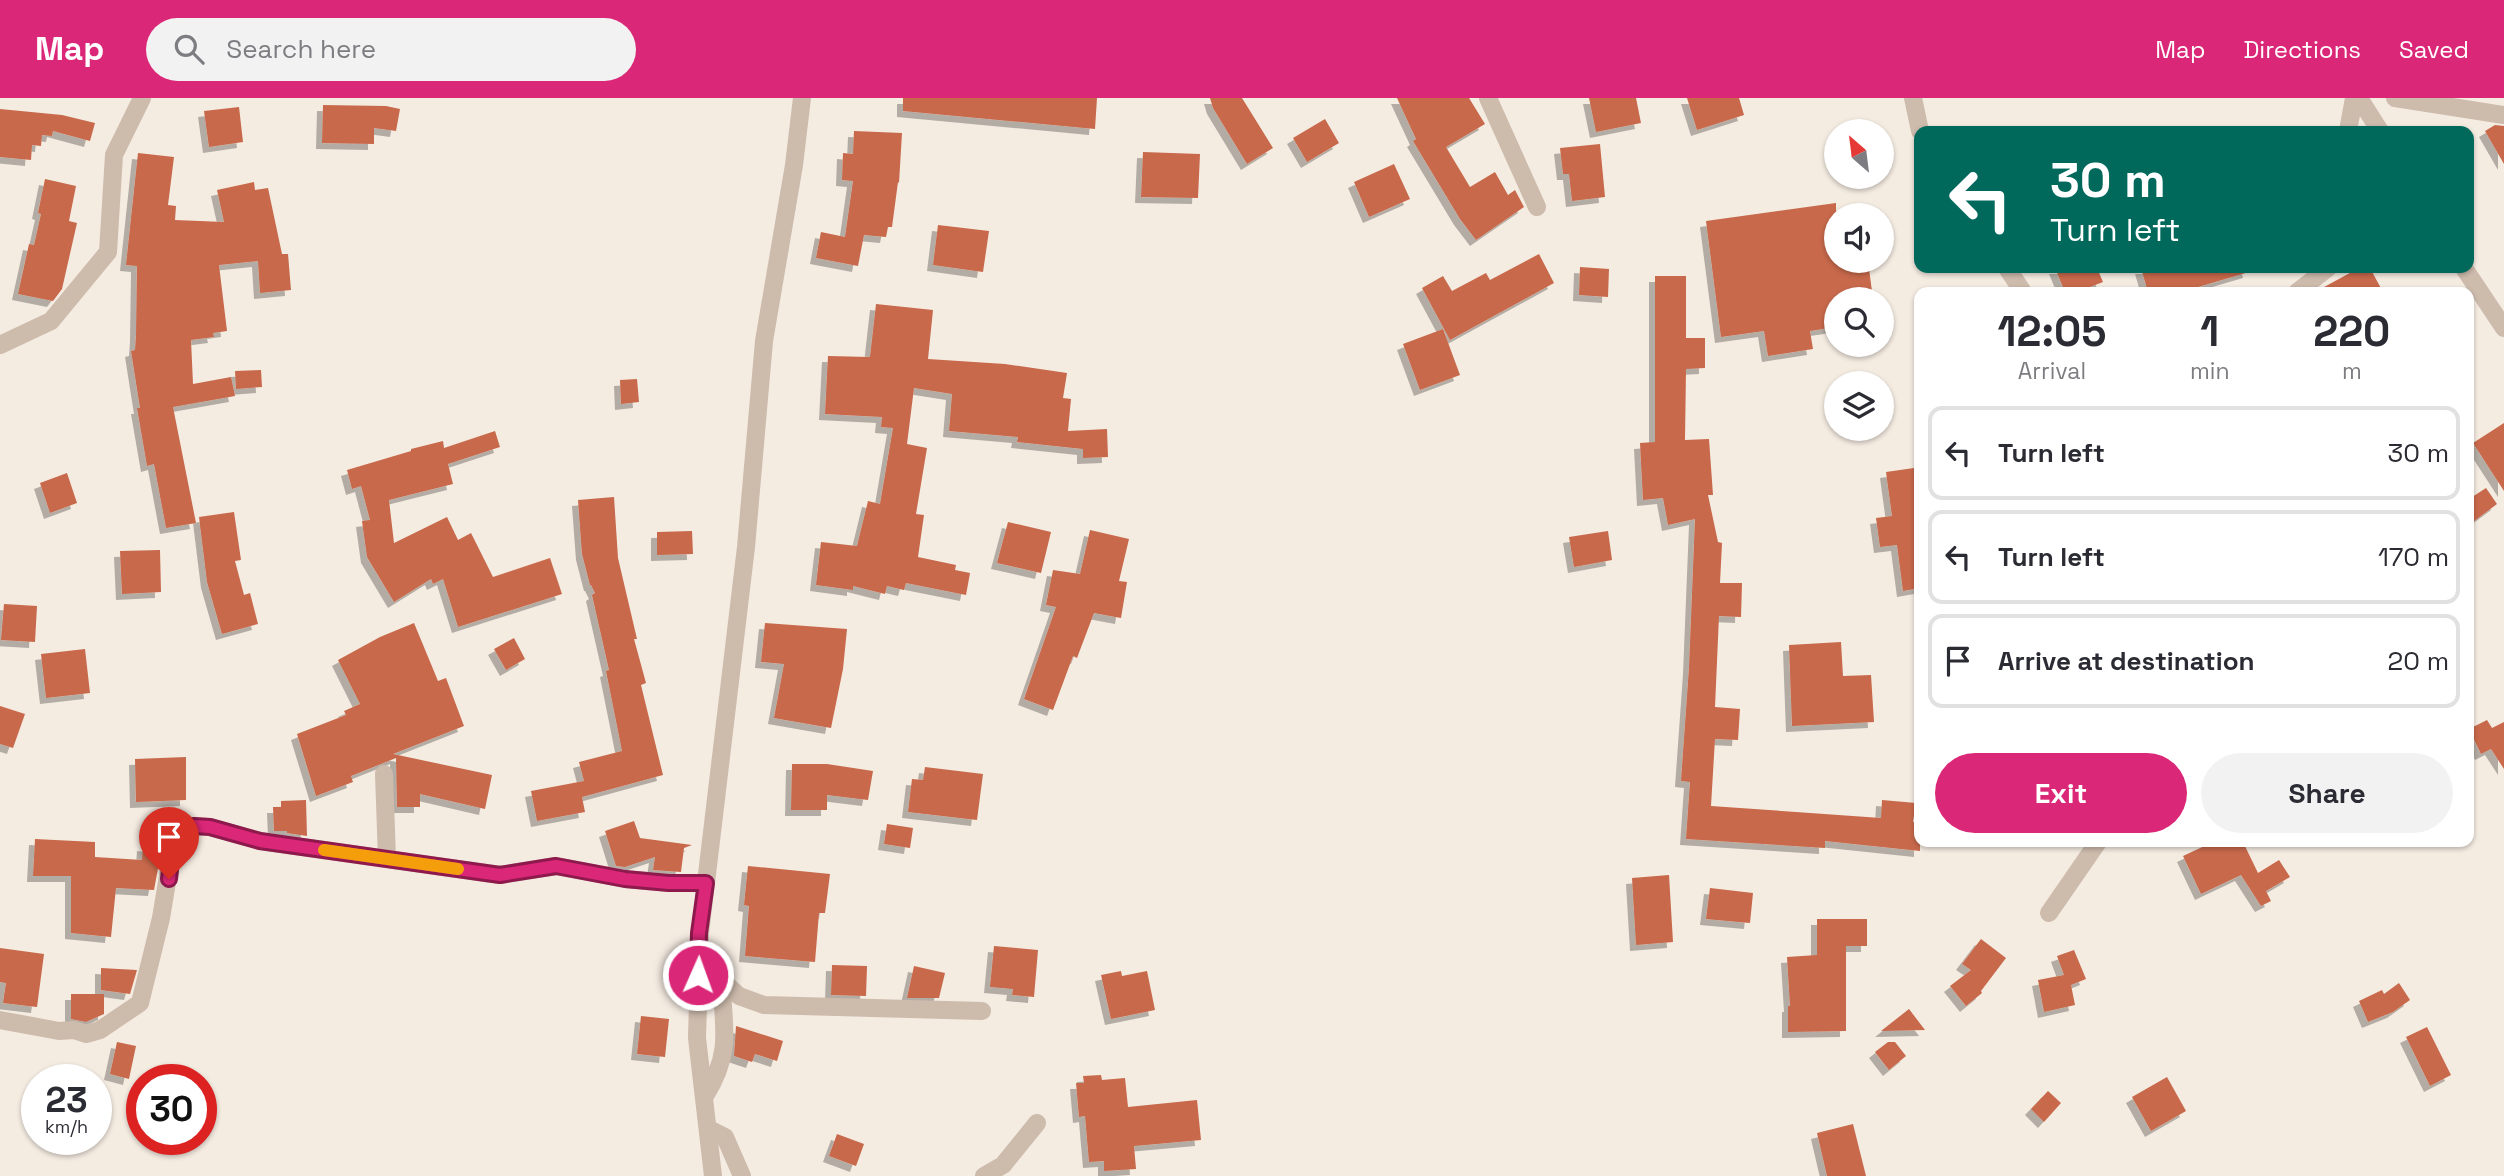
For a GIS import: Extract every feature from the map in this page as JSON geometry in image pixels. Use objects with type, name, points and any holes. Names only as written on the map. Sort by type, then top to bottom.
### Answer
[{"type":"street","points":[[0,345],[51,321],[108,251],[114,155],[142,98]]},
{"type":"street","points":[[713,1176],[697,1038],[699,933],[746,547],[764,341],[794,165],[802,98]]},
{"type":"street","points":[[1488,98],[1537,207]]},
{"type":"street","points":[[1913,98],[1919,126]]},
{"type":"street","points":[[2349,126],[2357,98]]},
{"type":"street","points":[[2357,98],[2377,126]]},
{"type":"street","points":[[2395,98],[2504,115]]},
{"type":"street","points":[[2303,287],[2322,273]]},
{"type":"street","points":[[2467,273],[2504,328]]},
{"type":"street","points":[[384,774],[387,859]]},
{"type":"street","points":[[0,1020],[30,1024],[46,1030],[74,1030],[86,1034],[100,1030],[140,1003],[161,918],[172,852],[180,830],[194,826],[210,827],[260,841],[500,875],[556,866],[625,879],[706,883]]},
{"type":"street","points":[[2049,913],[2095,847]]},
{"type":"street","points":[[699,959],[739,996],[764,1005],[982,1011]]},
{"type":"street","points":[[705,1096],[717,1077],[725,1052],[721,981]]},
{"type":"street","points":[[984,1176],[1003,1165],[1037,1123]]},
{"type":"street","points":[[709,1129],[725,1137],[742,1176]]},
{"type":"building","points":[[903,98],[1097,98],[1095,129],[903,111]]},
{"type":"building","points":[[1210,98],[1242,98],[1273,148],[1247,164],[1213,108]]},
{"type":"building","points":[[1397,98],[1469,98],[1485,124],[1446,147],[1470,187],[1495,172],[1508,195],[1515,190],[1524,207],[1476,240],[1460,219],[1413,141],[1416,139]]},
{"type":"building","points":[[1589,98],[1636,98],[1641,123],[1596,132]]},
{"type":"building","points":[[1687,98],[1739,98],[1744,115],[1697,130]]},
{"type":"building","points":[[323,105],[386,106],[400,109],[396,131],[374,128],[374,144],[322,143]]},
{"type":"building","points":[[239,107],[243,142],[209,147],[204,111]]},
{"type":"building","points":[[0,109],[62,115],[95,123],[90,141],[53,131],[52,136],[42,135],[41,146],[32,145],[31,160],[0,157]]},
{"type":"building","points":[[1325,119],[1339,143],[1307,162],[1293,138]]},
{"type":"building","points":[[2495,125],[2504,126],[2504,164],[2485,131]]},
{"type":"building","points":[[854,131],[902,133],[899,183],[892,227],[888,227],[886,237],[864,235],[858,266],[816,258],[821,232],[845,237],[853,181],[842,180],[843,153],[853,154]]},
{"type":"building","points":[[1600,144],[1605,197],[1572,201],[1569,174],[1563,174],[1560,148]]},
{"type":"building","points":[[1143,152],[1200,154],[1198,198],[1141,197]]},
{"type":"building","points":[[138,153],[174,157],[168,205],[176,206],[175,220],[224,222],[217,190],[254,182],[255,190],[268,188],[282,254],[288,254],[291,290],[260,293],[258,261],[219,265],[227,331],[213,333],[214,337],[191,340],[193,384],[231,377],[235,396],[173,407],[196,523],[166,528],[154,464],[147,466],[131,351],[135,350],[136,336],[137,266],[126,265]]},
{"type":"building","points":[[1394,164],[1410,199],[1369,217],[1354,182]]},
{"type":"building","points":[[45,179],[76,186],[69,221],[77,223],[62,289],[53,301],[18,294],[29,244],[34,245]]},
{"type":"building","points":[[1824,205],[1824,273],[1870,273],[1871,287],[1824,287],[1824,329],[1810,331],[1813,349],[1768,356],[1764,331],[1721,337],[1706,221]]},
{"type":"building","points":[[938,225],[989,231],[983,272],[933,265]]},
{"type":"building","points":[[1539,254],[1554,283],[1450,340],[1422,288],[1443,276],[1452,291],[1486,273],[1490,280]]},
{"type":"building","points":[[1580,267],[1609,269],[1608,297],[1579,295]]},
{"type":"building","points":[[2057,273],[2099,273],[2103,282],[2090,287],[2063,287]]},
{"type":"building","points":[[2142,273],[2246,273],[2198,287],[2147,287]]},
{"type":"building","points":[[2350,273],[2373,273],[2380,287],[2324,287]]},
{"type":"building","points":[[1655,276],[1686,276],[1686,338],[1705,338],[1705,368],[1686,369],[1685,440],[1709,439],[1713,495],[1708,495],[1718,542],[1722,543],[1720,583],[1742,583],[1741,617],[1719,616],[1715,707],[1740,709],[1738,740],[1715,739],[1711,806],[1881,818],[1882,800],[1914,803],[1914,847],[1920,847],[1920,851],[1825,841],[1825,848],[1686,839],[1690,782],[1681,781],[1695,519],[1668,525],[1663,498],[1643,500],[1640,443],[1655,442]]},
{"type":"building","points":[[876,304],[933,310],[928,359],[1005,364],[1067,373],[1063,398],[1071,399],[1068,431],[1107,429],[1108,457],[1083,458],[1083,449],[1017,442],[1018,437],[949,431],[952,394],[914,388],[907,444],[927,448],[916,514],[924,515],[918,557],[956,565],[955,570],[970,573],[966,595],[906,583],[904,590],[887,586],[885,594],[853,586],[853,590],[816,585],[821,542],[857,546],[868,501],[880,504],[893,428],[881,427],[882,417],[825,414],[828,356],[870,357]]},
{"type":"building","points":[[1443,329],[1460,375],[1420,390],[1403,344]]},
{"type":"building","points":[[261,370],[262,387],[236,389],[235,371]]},
{"type":"building","points":[[637,379],[639,402],[621,404],[620,380]]},
{"type":"building","points":[[2504,423],[2504,491],[2474,445]]},
{"type":"building","points":[[495,431],[500,447],[448,464],[453,484],[389,500],[394,543],[447,517],[458,540],[471,533],[493,577],[550,558],[562,594],[458,627],[443,579],[433,584],[431,579],[394,602],[367,557],[362,521],[370,520],[361,486],[352,489],[347,470],[411,449],[443,441],[444,448]]},
{"type":"building","points":[[1914,468],[1914,589],[1903,591],[1897,545],[1880,547],[1876,518],[1892,516],[1886,472]]},
{"type":"building","points":[[67,473],[77,503],[50,513],[40,483]]},
{"type":"building","points":[[2486,488],[2497,504],[2474,521],[2474,496]]},
{"type":"building","points":[[614,497],[618,558],[646,683],[641,685],[663,775],[582,797],[585,812],[537,821],[531,791],[584,781],[579,762],[622,751],[606,671],[609,670],[592,595],[595,593],[590,585],[582,554],[578,500]]},
{"type":"building","points":[[234,512],[241,560],[235,561],[244,595],[250,593],[258,624],[222,634],[207,582],[199,517]]},
{"type":"building","points":[[1008,522],[1051,532],[1041,573],[997,563]]},
{"type":"building","points":[[1090,530],[1129,539],[1119,581],[1127,582],[1121,618],[1094,613],[1077,658],[1073,656],[1053,710],[1024,699],[1056,607],[1046,605],[1053,570],[1080,574]]},
{"type":"building","points":[[692,531],[693,554],[657,555],[657,532]]},
{"type":"building","points":[[1608,531],[1612,560],[1574,567],[1569,537]]},
{"type":"building","points":[[160,550],[161,592],[122,594],[120,551]]},
{"type":"building","points":[[4,604],[37,606],[35,642],[1,640]]},
{"type":"building","points":[[414,623],[438,681],[446,678],[464,726],[393,754],[492,775],[485,809],[420,794],[420,807],[397,807],[396,758],[351,776],[353,782],[316,796],[297,734],[346,715],[344,711],[360,704],[338,660],[380,637]]},
{"type":"building","points":[[765,623],[847,629],[843,669],[831,728],[774,718],[784,664],[761,662]]},
{"type":"building","points":[[514,638],[525,659],[506,670],[494,649]]},
{"type":"building","points":[[1841,642],[1843,676],[1871,675],[1874,722],[1792,726],[1789,645]]},
{"type":"building","points":[[85,649],[90,693],[46,698],[41,654]]},
{"type":"building","points":[[0,706],[25,714],[13,748],[0,744]]},
{"type":"building","points":[[2487,720],[2492,728],[2504,722],[2504,769],[2491,749],[2481,754],[2474,739],[2474,726]]},
{"type":"building","points":[[186,757],[186,800],[136,802],[135,759]]},
{"type":"building","points":[[792,764],[827,764],[873,771],[868,800],[827,795],[827,810],[791,810]]},
{"type":"building","points":[[925,767],[983,774],[977,820],[908,812],[912,779],[923,780]]},
{"type":"building","points":[[306,800],[307,836],[274,831],[273,807],[281,807],[281,801]]},
{"type":"building","points":[[634,821],[640,838],[692,845],[684,848],[681,872],[653,870],[655,857],[625,867],[616,866],[605,831]]},
{"type":"building","points":[[887,824],[913,828],[910,848],[884,844]]},
{"type":"building","points":[[35,839],[95,842],[95,857],[142,860],[143,845],[162,847],[154,890],[116,888],[111,937],[71,933],[71,876],[33,876]]},
{"type":"building","points":[[2202,847],[2245,847],[2258,873],[2279,860],[2290,877],[2266,891],[2271,901],[2261,906],[2241,875],[2201,894],[2183,856]]},
{"type":"building","points":[[748,866],[830,874],[825,913],[819,913],[815,962],[745,956],[749,906],[744,905]]},
{"type":"building","points":[[1669,875],[1673,942],[1636,945],[1632,878]]},
{"type":"building","points":[[1710,888],[1753,893],[1750,923],[1706,919]]},
{"type":"building","points":[[1817,919],[1867,919],[1867,946],[1846,946],[1846,1031],[1788,1032],[1790,1006],[1787,957],[1817,955]]},
{"type":"building","points":[[1981,939],[2006,958],[1982,993],[1966,1006],[1950,986],[1971,970],[1962,964]]},
{"type":"building","points":[[994,946],[1038,950],[1034,997],[1012,995],[1013,989],[990,987]]},
{"type":"building","points":[[0,948],[44,954],[37,1007],[3,1003],[6,983],[0,982]]},
{"type":"building","points":[[2074,950],[2086,979],[2071,985],[2075,1005],[2044,1012],[2038,980],[2064,975],[2057,956]]},
{"type":"building","points":[[832,965],[867,966],[866,996],[831,995]]},
{"type":"building","points":[[914,966],[945,973],[939,998],[907,998]]},
{"type":"building","points":[[101,968],[137,970],[130,994],[101,990]]},
{"type":"building","points":[[1121,971],[1122,976],[1147,971],[1155,1010],[1111,1019],[1101,975]]},
{"type":"building","points":[[2399,983],[2410,1000],[2393,1012],[2368,1022],[2359,1001],[2382,990],[2384,994]]},
{"type":"building","points":[[71,994],[104,994],[104,1014],[86,1022],[71,1019]]},
{"type":"building","points":[[1909,1009],[1925,1030],[1881,1031]]},
{"type":"building","points":[[641,1016],[669,1019],[665,1057],[637,1054]]},
{"type":"building","points":[[736,1026],[783,1041],[777,1061],[755,1054],[752,1062],[734,1056]]},
{"type":"building","points":[[2427,1027],[2451,1075],[2430,1086],[2406,1037]]},
{"type":"building","points":[[117,1042],[136,1046],[132,1064],[126,1064],[126,1078],[112,1075]]},
{"type":"building","points":[[1888,1042],[1895,1042],[1906,1056],[1889,1070],[1875,1052]]},
{"type":"building","points":[[1101,1075],[1102,1080],[1125,1078],[1128,1107],[1197,1100],[1201,1140],[1134,1146],[1136,1169],[1104,1171],[1104,1161],[1089,1162],[1085,1116],[1079,1117],[1076,1083],[1084,1083],[1083,1076]]},
{"type":"building","points":[[2167,1077],[2186,1111],[2151,1131],[2132,1097]]},
{"type":"building","points":[[2048,1091],[2061,1103],[2044,1122],[2031,1109]]},
{"type":"building","points":[[1853,1124],[1866,1176],[1827,1176],[1817,1133]]},
{"type":"building","points":[[837,1134],[864,1144],[856,1166],[829,1156]]},
{"type":"slow traffic","points":[[324,850],[458,869]]},
{"type":"route","points":[[169,879],[172,852],[180,830],[194,826],[210,827],[260,841],[500,875],[556,866],[625,879],[706,883],[699,933],[698,975]]}]
